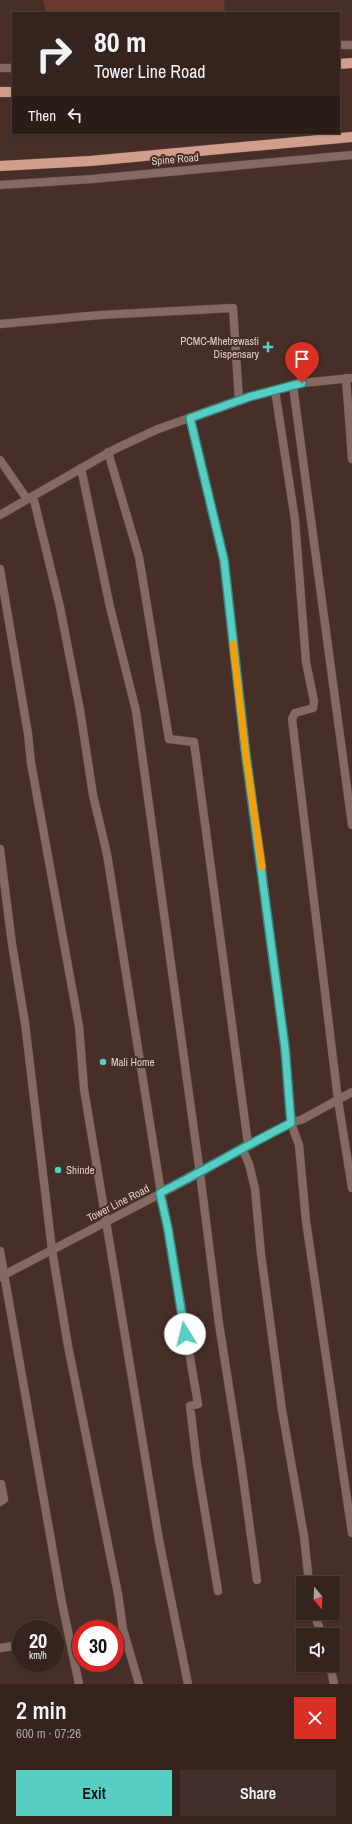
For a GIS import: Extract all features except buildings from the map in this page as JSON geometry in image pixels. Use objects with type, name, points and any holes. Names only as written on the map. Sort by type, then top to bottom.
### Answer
[{"type":"main road","points":[[340,64],[352,63]]},
{"type":"main road","points":[[0,92],[12,92]]},
{"type":"main road","name":"Spine Road","points":[[0,166],[90,161],[352,137]]},
{"type":"street","points":[[340,46],[352,45]]},
{"type":"street","points":[[0,68],[12,68]]},
{"type":"street","name":"Spine Road","points":[[0,185],[92,179],[352,155]]},
{"type":"street","points":[[0,324],[100,315],[233,308],[239,400]]},
{"type":"street","points":[[0,515],[108,452],[158,429],[239,400],[293,386],[349,378],[352,459]]},
{"type":"street","points":[[293,386],[352,825]]},
{"type":"street","points":[[275,390],[295,520],[306,662],[314,701],[313,708],[296,713],[292,719],[338,1100],[352,1188]]},
{"type":"street","points":[[190,418],[224,560],[246,756],[285,1048],[291,1123],[299,1145],[306,1221],[352,1533]]},
{"type":"street","points":[[108,452],[139,557],[169,739],[194,742],[245,1146],[254,1189],[261,1254],[282,1410],[304,1536],[308,1576]]},
{"type":"street","points":[[0,460],[30,498],[60,607],[80,710],[93,795],[107,854],[160,1193],[168,1229],[198,1404],[190,1406],[218,1591]]},
{"type":"street","points":[[81,468],[110,607],[136,711],[200,1173],[219,1324],[258,1580]]},
{"type":"street","points":[[0,569],[28,734],[32,771],[79,1026],[84,1089],[106,1221],[160,1540],[188,1684]]},
{"type":"street","points":[[0,849],[12,944],[25,1023],[52,1250],[68,1346],[118,1594],[123,1629],[139,1684]]},
{"type":"street","name":"Tower Line Road","points":[[2,1276],[200,1173],[245,1146],[291,1123],[303,1119],[352,1092]]},
{"type":"street","points":[[0,1251],[2,1276],[62,1604],[79,1684]]},
{"type":"street","points":[[0,1502],[4,1499],[1,1484]]},
{"type":"street","points":[[0,1648],[12,1646]]},
{"type":"street","points":[[331,1672],[334,1684]]},
{"type":"shaded area","points":[[43,0],[224,0],[225,12],[46,12]]},
{"type":"slow traffic","points":[[233,644],[246,756],[262,867]]},
{"type":"place","name":"PCMC-Mhetrewasti Dispensary","points":[[268,347]]},
{"type":"place","name":"Mali Home","points":[[103,1062]]},
{"type":"place","name":"Shinde","points":[[58,1170]]},
{"type":"route","points":[[185,1334],[168,1229],[160,1193],[200,1173],[242,1148],[291,1123],[285,1048],[246,756],[224,560],[190,418],[249,397],[302,383]]}]
